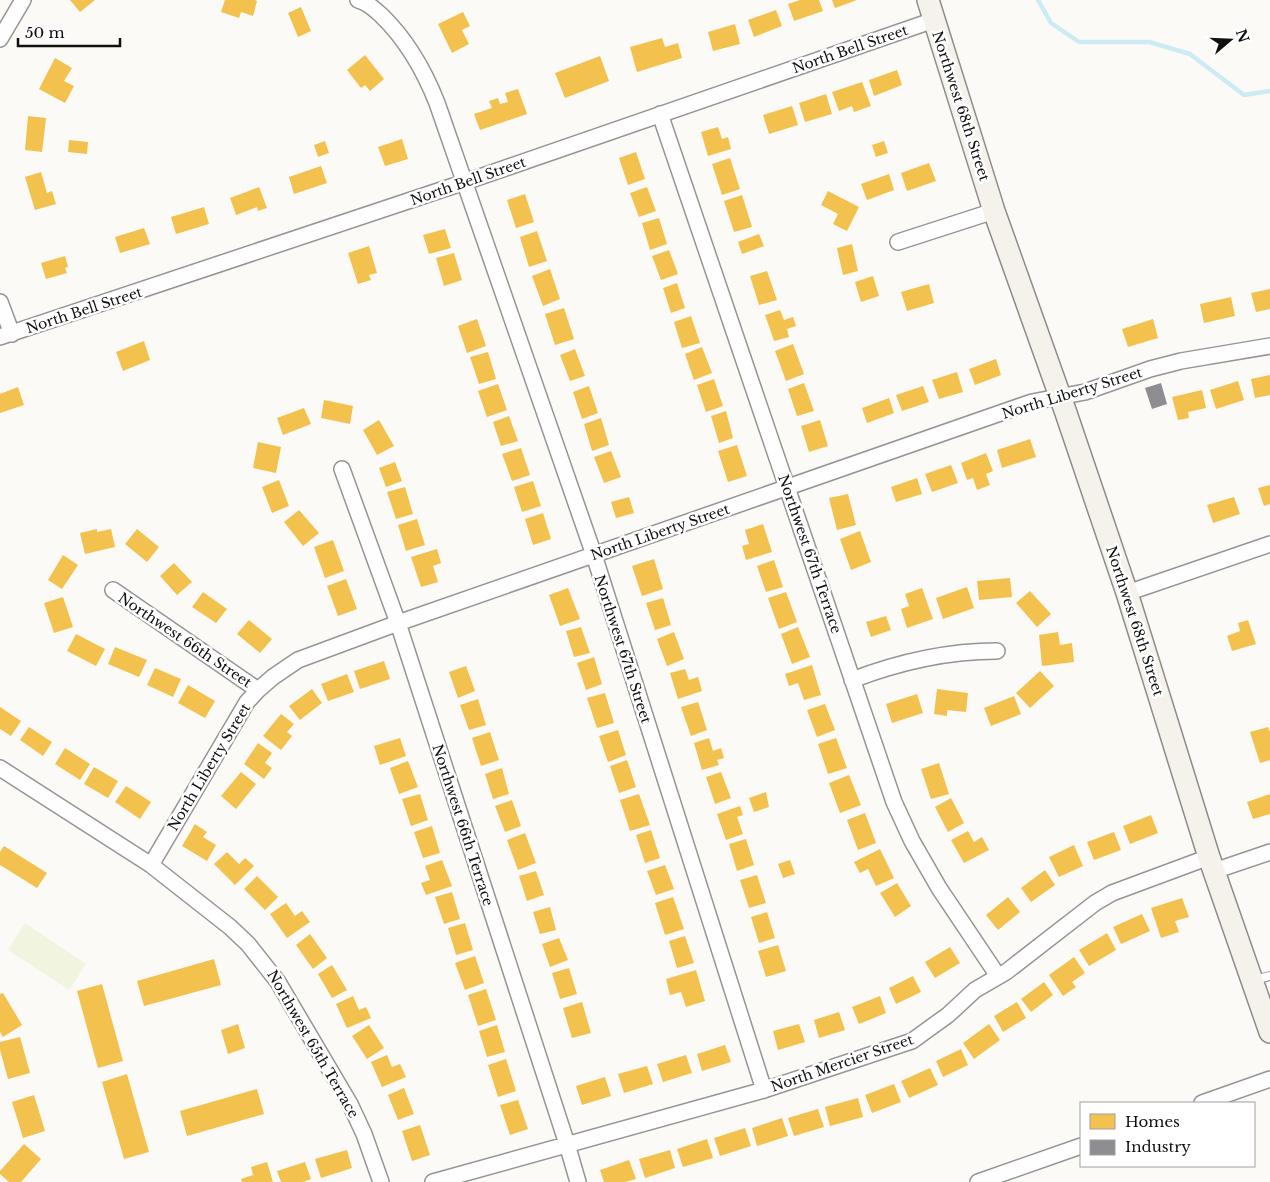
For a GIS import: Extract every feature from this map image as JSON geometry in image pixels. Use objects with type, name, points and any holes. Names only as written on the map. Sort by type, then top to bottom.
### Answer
[{"type":"main road","name":"Northwest 68th Street","points":[[931,10],[994,211],[1127,594],[1212,864],[1261,978],[1270,1032]]},
{"type":"street","points":[[0,39],[23,0]]},
{"type":"street","name":"Northwest 67th Street","points":[[358,0],[367,2],[399,34],[418,62],[437,103],[594,555],[764,1090]]},
{"type":"street","name":"North Bell Street","points":[[6,335],[465,182],[660,114],[931,10]]},
{"type":"street","name":"Northwest 67th Terrace","points":[[660,114],[894,802],[912,841],[939,888],[998,976]]},
{"type":"street","points":[[898,242],[994,211]]},
{"type":"street","points":[[0,302],[6,335]]},
{"type":"street","name":"North Liberty Street","points":[[151,865],[247,702],[273,677],[298,660],[398,623],[1032,402],[1085,392],[1150,369],[1181,361],[1270,346]]},
{"type":"street","name":"Northwest 66th Terrace","points":[[342,469],[398,623],[578,1182]]},
{"type":"street","points":[[1127,594],[1270,544]]},
{"type":"street","name":"Northwest 66th Street","points":[[112,590],[258,690]]},
{"type":"street","points":[[852,680],[877,670],[912,660],[948,654],[997,651]]},
{"type":"street","name":"Northwest 65th Terrace","points":[[0,768],[151,865],[230,927],[248,944],[264,962],[306,1028],[350,1104],[364,1134],[381,1182]]},
{"type":"street","name":"North Mercier Street","points":[[433,1182],[764,1090],[912,1041],[948,1015],[975,990],[998,976],[1095,903],[1112,893],[1212,864],[1270,852]]},
{"type":"street","points":[[1205,1102],[1270,1079]]},
{"type":"street","points":[[978,1182],[1080,1146]]},
{"type":"green space","points":[[25,923],[86,964],[69,990],[8,950]]},
{"type":"building: Homes","points":[[70,0],[95,0],[80,12]]},
{"type":"building: Homes","points":[[225,0],[257,1],[253,16],[241,12],[239,18],[221,12]]},
{"type":"building: Homes","points":[[800,0],[819,0],[823,11],[794,21],[788,4]]},
{"type":"building: Homes","points":[[832,0],[857,0],[835,8]]},
{"type":"building: Homes","points":[[301,7],[311,31],[298,37],[288,13]]},
{"type":"building: Homes","points":[[776,10],[782,26],[754,37],[748,20]]},
{"type":"building: Homes","points":[[463,12],[470,26],[462,30],[469,44],[452,53],[438,24]]},
{"type":"building: Homes","points":[[735,24],[740,44],[713,51],[708,32]]},
{"type":"building: Homes","points":[[662,38],[665,47],[678,43],[682,58],[637,72],[630,47]]},
{"type":"building: Homes","points":[[365,55],[384,79],[370,91],[365,85],[361,88],[347,70]]},
{"type":"building: Homes","points":[[600,56],[609,81],[565,98],[555,73]]},
{"type":"building: Homes","points":[[55,58],[72,68],[64,81],[74,86],[65,103],[39,89]]},
{"type":"building: Homes","points":[[897,70],[902,85],[874,96],[869,80]]},
{"type":"building: Homes","points":[[862,82],[871,106],[854,112],[852,106],[839,111],[832,92]]},
{"type":"building: Homes","points":[[518,89],[527,114],[480,130],[474,114],[492,108],[489,101],[498,98],[500,104],[508,102],[505,93]]},
{"type":"building: Homes","points":[[826,94],[832,114],[805,122],[799,103]]},
{"type":"building: Homes","points":[[792,106],[798,125],[769,134],[763,115]]},
{"type":"building: Homes","points":[[28,116],[46,118],[42,152],[25,150]]},
{"type":"building: Homes","points":[[718,127],[722,139],[728,137],[731,149],[708,156],[701,132]]},
{"type":"building: Homes","points":[[402,139],[408,159],[385,166],[378,147]]},
{"type":"building: Homes","points":[[69,140],[88,142],[87,154],[68,152]]},
{"type":"building: Homes","points":[[325,141],[329,153],[318,157],[314,145]]},
{"type":"building: Homes","points":[[884,141],[888,153],[876,157],[872,145]]},
{"type":"building: Homes","points":[[636,152],[645,179],[628,185],[619,158]]},
{"type":"building: Homes","points":[[730,158],[740,189],[722,195],[712,164]]},
{"type":"building: Homes","points":[[929,163],[936,181],[907,191],[901,173]]},
{"type":"building: Homes","points":[[321,166],[327,183],[294,194],[289,177]]},
{"type":"building: Homes","points":[[41,172],[47,193],[52,191],[56,204],[35,210],[25,177]]},
{"type":"building: Homes","points":[[889,174],[894,190],[867,200],[861,184]]},
{"type":"building: Homes","points":[[259,187],[267,208],[258,211],[257,207],[236,215],[230,198]]},
{"type":"building: Homes","points":[[647,187],[656,211],[639,217],[630,193]]},
{"type":"building: Homes","points":[[828,191],[859,207],[847,231],[833,224],[838,214],[821,205]]},
{"type":"building: Homes","points":[[525,194],[534,222],[516,228],[507,200]]},
{"type":"building: Homes","points":[[742,195],[752,227],[734,232],[724,201]]},
{"type":"building: Homes","points":[[204,207],[209,224],[176,234],[171,217]]},
{"type":"building: Homes","points":[[659,218],[667,244],[650,250],[642,223]]},
{"type":"building: Homes","points":[[144,228],[150,244],[120,253],[115,237]]},
{"type":"building: Homes","points":[[445,229],[451,248],[429,254],[423,235]]},
{"type":"building: Homes","points":[[537,231],[547,261],[529,267],[520,237]]},
{"type":"building: Homes","points":[[759,234],[764,246],[742,254],[738,242]]},
{"type":"building: Homes","points":[[852,244],[858,271],[843,275],[837,248]]},
{"type":"building: Homes","points":[[369,246],[377,273],[369,275],[371,280],[358,284],[348,253]]},
{"type":"building: Homes","points":[[669,250],[678,274],[661,280],[652,256]]},
{"type":"building: Homes","points":[[454,253],[462,280],[444,286],[436,258]]},
{"type":"building: Homes","points":[[65,256],[68,267],[65,268],[67,273],[46,279],[41,263]]},
{"type":"building: Homes","points":[[550,269],[560,299],[543,306],[532,276]]},
{"type":"building: Homes","points":[[767,271],[777,300],[759,305],[750,276]]},
{"type":"building: Homes","points":[[873,276],[879,296],[861,302],[855,282]]},
{"type":"building: Homes","points":[[677,283],[685,308],[671,313],[663,288]]},
{"type":"building: Homes","points":[[929,284],[934,303],[907,311],[901,292]]},
{"type":"building: Homes","points":[[1270,289],[1270,309],[1256,312],[1251,293]]},
{"type":"building: Homes","points":[[1231,297],[1235,316],[1204,323],[1200,304]]},
{"type":"building: Homes","points":[[564,308],[574,339],[555,345],[545,314]]},
{"type":"building: Homes","points":[[780,310],[784,320],[793,317],[796,326],[787,329],[789,337],[774,341],[765,315]]},
{"type":"building: Homes","points":[[691,316],[700,343],[682,348],[674,322]]},
{"type":"building: Homes","points":[[477,319],[486,346],[467,353],[458,326]]},
{"type":"building: Homes","points":[[1153,319],[1158,338],[1128,347],[1122,329]]},
{"type":"building: Homes","points":[[144,341],[150,360],[123,371],[116,352]]},
{"type":"building: Homes","points":[[793,344],[804,374],[786,381],[775,351]]},
{"type":"building: Homes","points":[[702,347],[712,373],[694,380],[685,354]]},
{"type":"building: Homes","points":[[575,349],[585,376],[570,381],[560,355]]},
{"type":"building: Homes","points":[[488,352],[496,379],[479,384],[470,357]]},
{"type":"building: Homes","points":[[996,359],[1001,375],[975,385],[969,369]]},
{"type":"building: Homes","points":[[957,372],[963,392],[939,399],[932,380]]},
{"type":"building: Homes","points":[[1270,375],[1270,395],[1255,398],[1251,379]]},
{"type":"building: Homes","points":[[714,379],[723,406],[706,412],[697,385]]},
{"type":"building: Homes","points":[[1238,381],[1244,400],[1216,409],[1210,390]]},
{"type":"building: Homes","points":[[804,383],[814,411],[797,416],[788,389]]},
{"type":"building: Homes","points":[[498,384],[507,410],[487,417],[478,391]]},
{"type":"building: Homes","points":[[589,386],[598,413],[582,419],[573,392]]},
{"type":"building: Homes","points":[[923,386],[929,402],[902,411],[896,395]]},
{"type":"building: Homes","points":[[18,387],[24,405],[0,413],[0,394]]},
{"type":"building: Homes","points":[[1202,390],[1206,408],[1188,412],[1189,418],[1178,420],[1172,397]]},
{"type":"building: Homes","points":[[889,398],[894,413],[867,423],[862,408]]},
{"type":"building: Homes","points":[[324,400],[353,406],[350,424],[321,418]]},
{"type":"building: Homes","points":[[304,408],[311,424],[283,435],[277,418]]},
{"type":"building: Homes","points":[[726,411],[733,438],[719,443],[711,416]]},
{"type":"building: Homes","points":[[509,416],[518,441],[501,446],[493,422]]},
{"type":"building: Homes","points":[[601,418],[609,445],[592,451],[584,424]]},
{"type":"building: Homes","points":[[379,420],[394,446],[377,455],[363,430]]},
{"type":"building: Homes","points":[[820,420],[828,446],[809,452],[801,426]]},
{"type":"building: Homes","points":[[1030,439],[1036,457],[1002,468],[997,450]]},
{"type":"building: Homes","points":[[258,442],[281,447],[276,473],[253,468]]},
{"type":"building: Homes","points":[[737,445],[747,476],[728,482],[718,451]]},
{"type":"building: Homes","points":[[521,448],[530,475],[512,481],[502,454]]},
{"type":"building: Homes","points":[[611,451],[621,477],[604,483],[594,457]]},
{"type":"building: Homes","points":[[986,453],[993,471],[986,474],[990,485],[977,490],[973,478],[967,480],[961,463]]},
{"type":"building: Homes","points":[[395,462],[402,481],[386,487],[379,468]]},
{"type":"building: Homes","points":[[951,465],[958,483],[932,492],[925,474]]},
{"type":"building: Homes","points":[[917,478],[922,494],[896,502],[891,487]]},
{"type":"building: Homes","points":[[279,480],[289,506],[272,513],[262,487]]},
{"type":"building: Homes","points":[[533,481],[541,506],[522,512],[514,487]]},
{"type":"building: Homes","points":[[1270,485],[1270,504],[1264,506],[1258,488]]},
{"type":"building: Homes","points":[[405,487],[413,514],[396,519],[387,492]]},
{"type":"building: Homes","points":[[848,494],[856,525],[837,530],[829,498]]},
{"type":"building: Homes","points":[[629,497],[634,513],[616,518],[611,502]]},
{"type":"building: Homes","points":[[1234,497],[1240,514],[1213,523],[1207,505]]},
{"type":"building: Homes","points":[[299,510],[319,533],[303,546],[284,522]]},
{"type":"building: Homes","points":[[543,513],[551,539],[533,545],[525,519]]},
{"type":"building: Homes","points":[[417,519],[425,545],[406,551],[398,525]]},
{"type":"building: Homes","points":[[763,524],[772,552],[746,560],[742,546],[749,544],[745,530]]},
{"type":"building: Homes","points":[[97,529],[97,532],[111,529],[115,547],[85,554],[80,533]]},
{"type":"building: Homes","points":[[137,529],[159,547],[147,562],[125,544]]},
{"type":"building: Homes","points":[[860,531],[871,562],[851,570],[840,539]]},
{"type":"building: Homes","points":[[333,540],[344,571],[325,578],[314,547]]},
{"type":"building: Homes","points":[[437,549],[441,563],[433,566],[438,582],[421,587],[411,557]]},
{"type":"building: Homes","points":[[63,555],[78,565],[62,589],[48,580]]},
{"type":"building: Homes","points":[[654,559],[663,589],[642,596],[632,566]]},
{"type":"building: Homes","points":[[774,560],[783,587],[766,592],[757,566]]},
{"type":"building: Homes","points":[[174,563],[192,582],[177,595],[160,576]]},
{"type":"building: Homes","points":[[1010,578],[1012,597],[979,600],[977,581]]},
{"type":"building: Homes","points":[[346,579],[357,609],[338,616],[327,586]]},
{"type":"building: Homes","points":[[967,587],[974,608],[943,619],[936,598]]},
{"type":"building: Homes","points":[[568,588],[580,619],[560,626],[549,595]]},
{"type":"building: Homes","points":[[922,588],[933,619],[907,628],[901,609],[909,606],[905,594]]},
{"type":"building: Homes","points":[[1030,591],[1051,614],[1037,627],[1016,603]]},
{"type":"building: Homes","points":[[203,592],[227,609],[216,623],[192,607]]},
{"type":"building: Homes","points":[[786,592],[797,622],[779,629],[768,598]]},
{"type":"building: Homes","points":[[63,597],[73,627],[54,633],[44,603]]},
{"type":"building: Homes","points":[[663,598],[671,625],[655,630],[646,603]]},
{"type":"building: Homes","points":[[886,616],[891,630],[871,637],[866,622]]},
{"type":"building: Homes","points":[[249,620],[272,639],[260,653],[237,634]]},
{"type":"building: Homes","points":[[1248,620],[1256,644],[1232,651],[1227,636],[1240,631],[1238,623]]},
{"type":"building: Homes","points":[[581,627],[590,653],[574,657],[566,631]]},
{"type":"building: Homes","points":[[798,627],[810,657],[792,664],[781,634]]},
{"type":"building: Homes","points":[[674,632],[684,659],[667,666],[657,639]]},
{"type":"building: Homes","points":[[1058,632],[1060,645],[1072,643],[1074,662],[1042,666],[1039,635]]},
{"type":"building: Homes","points":[[76,634],[105,649],[96,666],[67,651]]},
{"type":"building: Homes","points":[[115,647],[147,660],[139,677],[108,664]]},
{"type":"building: Homes","points":[[594,657],[602,684],[586,690],[577,663]]},
{"type":"building: Homes","points":[[384,661],[390,679],[360,689],[354,671]]},
{"type":"building: Homes","points":[[812,665],[821,695],[804,700],[798,683],[789,686],[785,674]]},
{"type":"building: Homes","points":[[466,666],[475,691],[458,698],[449,672]]},
{"type":"building: Homes","points":[[155,668],[181,679],[173,697],[147,685]]},
{"type":"building: Homes","points":[[685,669],[689,680],[698,677],[702,691],[678,699],[670,673]]},
{"type":"building: Homes","points":[[1040,671],[1054,686],[1030,708],[1016,693]]},
{"type":"building: Homes","points":[[347,674],[354,692],[328,701],[321,684]]},
{"type":"building: Homes","points":[[188,685],[215,701],[205,718],[178,703]]},
{"type":"building: Homes","points":[[312,689],[322,703],[300,720],[289,706]]},
{"type":"building: Homes","points":[[937,689],[968,693],[966,712],[947,710],[947,716],[934,714]]},
{"type":"building: Homes","points":[[605,693],[614,723],[597,728],[587,698]]},
{"type":"building: Homes","points":[[917,694],[923,713],[892,723],[886,704]]},
{"type":"building: Homes","points":[[1014,696],[1021,714],[991,726],[984,708]]},
{"type":"building: Homes","points":[[478,699],[486,725],[469,730],[460,705]]},
{"type":"building: Homes","points":[[698,702],[707,730],[691,736],[681,707]]},
{"type":"building: Homes","points":[[825,704],[835,730],[817,737],[807,710]]},
{"type":"building: Homes","points":[[0,707],[21,721],[11,736],[0,729]]},
{"type":"building: Homes","points":[[281,714],[294,724],[287,732],[292,736],[281,750],[263,736]]},
{"type":"building: Homes","points":[[29,727],[52,742],[43,756],[20,740]]},
{"type":"building: Homes","points":[[1268,727],[1270,732],[1270,760],[1260,763],[1250,732]]},
{"type":"building: Homes","points":[[618,730],[626,755],[608,762],[599,736]]},
{"type":"building: Homes","points":[[490,732],[499,760],[481,766],[472,738]]},
{"type":"building: Homes","points":[[400,738],[406,756],[380,765],[374,746]]},
{"type":"building: Homes","points":[[709,738],[713,751],[721,748],[724,758],[717,760],[719,765],[702,770],[694,743]]},
{"type":"building: Homes","points":[[836,738],[847,768],[828,774],[818,744]]},
{"type":"building: Homes","points":[[258,743],[272,753],[265,763],[272,768],[264,779],[244,764]]},
{"type":"building: Homes","points":[[65,748],[90,764],[80,780],[55,764]]},
{"type":"building: Homes","points":[[627,760],[636,787],[619,793],[610,766]]},
{"type":"building: Homes","points":[[408,761],[418,787],[399,794],[390,768]]},
{"type":"building: Homes","points":[[939,763],[949,794],[931,799],[921,769]]},
{"type":"building: Homes","points":[[94,767],[118,781],[108,798],[84,784]]},
{"type":"building: Homes","points":[[502,768],[509,794],[493,799],[485,774]]},
{"type":"building: Homes","points":[[241,772],[256,784],[236,809],[221,796]]},
{"type":"building: Homes","points":[[721,772],[731,798],[715,804],[706,777]]},
{"type":"building: Homes","points":[[849,775],[861,805],[840,813],[829,783]]},
{"type":"building: Homes","points":[[126,786],[151,802],[140,819],[115,802]]},
{"type":"building: Homes","points":[[766,792],[769,807],[754,812],[749,798]]},
{"type":"building: Homes","points":[[420,794],[428,820],[411,826],[402,799]]},
{"type":"building: Homes","points":[[639,794],[650,825],[630,831],[620,800]]},
{"type":"building: Homes","points":[[1270,794],[1270,814],[1253,819],[1247,802]]},
{"type":"building: Homes","points":[[951,798],[964,823],[948,832],[935,807]]},
{"type":"building: Homes","points":[[512,800],[521,826],[505,832],[495,806]]},
{"type":"building: Homes","points":[[740,806],[743,815],[737,817],[743,834],[726,840],[717,814]]},
{"type":"building: Homes","points":[[865,813],[876,843],[858,850],[847,820]]},
{"type":"building: Homes","points":[[1151,815],[1158,833],[1130,844],[1123,826]]},
{"type":"building: Homes","points":[[195,824],[207,832],[203,837],[216,845],[207,861],[182,846]]},
{"type":"building: Homes","points":[[432,826],[440,853],[423,858],[414,832]]},
{"type":"building: Homes","points":[[651,830],[660,858],[645,863],[636,835]]},
{"type":"building: Homes","points":[[968,831],[974,842],[982,837],[989,850],[964,863],[951,840]]},
{"type":"building: Homes","points":[[1114,832],[1121,850],[1094,860],[1087,842]]},
{"type":"building: Homes","points":[[525,833],[536,863],[518,870],[507,840]]},
{"type":"building: Homes","points":[[746,839],[754,865],[737,871],[729,844]]},
{"type":"building: Homes","points":[[1074,845],[1083,866],[1059,877],[1049,857]]},
{"type":"building: Homes","points":[[4,846],[47,873],[37,888],[0,865],[0,852]]},
{"type":"building: Homes","points":[[880,849],[894,878],[876,886],[868,869],[860,873],[854,862]]},
{"type":"building: Homes","points":[[227,852],[239,864],[245,858],[254,866],[235,885],[214,864]]},
{"type":"building: Homes","points":[[442,860],[452,886],[426,895],[421,883],[430,880],[425,866]]},
{"type":"building: Homes","points":[[790,860],[795,874],[783,878],[778,864]]},
{"type":"building: Homes","points":[[665,865],[674,889],[656,895],[647,871]]},
{"type":"building: Homes","points":[[1045,870],[1055,885],[1031,902],[1021,888]]},
{"type":"building: Homes","points":[[536,871],[544,895],[527,901],[519,876]]},
{"type":"building: Homes","points":[[757,875],[766,903],[749,908],[740,880]]},
{"type":"building: Homes","points":[[257,876],[278,897],[265,910],[244,889]]},
{"type":"building: Homes","points":[[897,883],[911,906],[895,917],[880,893]]},
{"type":"building: Homes","points":[[452,892],[460,919],[444,924],[435,897]]},
{"type":"building: Homes","points":[[673,897],[684,929],[665,935],[655,903]]},
{"type":"building: Homes","points":[[1008,897],[1020,912],[998,930],[986,915]]},
{"type":"building: Homes","points":[[1182,898],[1189,917],[1175,921],[1179,932],[1161,938],[1151,908]]},
{"type":"building: Homes","points":[[286,903],[295,916],[302,911],[310,922],[287,938],[270,914]]},
{"type":"building: Homes","points":[[550,907],[556,930],[540,934],[533,912]]},
{"type":"building: Homes","points":[[767,912],[775,938],[759,943],[751,917]]},
{"type":"building: Homes","points":[[1142,914],[1150,931],[1121,944],[1113,927]]},
{"type":"building: Homes","points":[[465,923],[473,950],[456,955],[448,928]]},
{"type":"building: Homes","points":[[1107,933],[1116,950],[1089,966],[1079,950]]},
{"type":"building: Homes","points":[[310,934],[327,958],[313,969],[296,945]]},
{"type":"building: Homes","points":[[685,936],[694,963],[677,968],[669,941]]},
{"type":"building: Homes","points":[[559,938],[568,960],[550,967],[542,944]]},
{"type":"building: Homes","points":[[778,945],[786,971],[766,977],[758,951]]},
{"type":"building: Homes","points":[[950,947],[960,963],[935,978],[925,962]]},
{"type":"building: Homes","points":[[475,956],[484,983],[465,990],[455,963]]},
{"type":"building: Homes","points":[[1074,957],[1085,973],[1072,982],[1076,987],[1063,996],[1049,975]]},
{"type":"building: Homes","points":[[214,959],[221,985],[144,1006],[137,981]]},
{"type":"building: Homes","points":[[332,965],[347,990],[332,998],[318,974]]},
{"type":"building: Homes","points":[[569,968],[577,994],[560,999],[552,973]]},
{"type":"building: Homes","points":[[696,970],[705,1001],[686,1007],[681,992],[670,995],[666,979]]},
{"type":"building: Homes","points":[[913,976],[921,992],[896,1004],[889,988]]},
{"type":"building: Homes","points":[[1044,982],[1053,995],[1031,1012],[1021,999]]},
{"type":"building: Homes","points":[[102,984],[123,1061],[98,1068],[77,991]]},
{"type":"building: Homes","points":[[486,989],[496,1020],[478,1026],[468,995]]},
{"type":"building: Homes","points":[[3,993],[22,1025],[3,1037],[0,1032],[0,994]]},
{"type":"building: Homes","points":[[353,996],[359,1010],[366,1007],[371,1018],[347,1028],[336,1004]]},
{"type":"building: Homes","points":[[880,996],[886,1013],[859,1024],[852,1007]]},
{"type":"building: Homes","points":[[582,1002],[591,1033],[572,1038],[563,1008]]},
{"type":"building: Homes","points":[[1017,1002],[1026,1018],[1003,1032],[994,1016]]},
{"type":"building: Homes","points":[[839,1012],[845,1030],[819,1038],[814,1020]]},
{"type":"building: Homes","points":[[238,1024],[245,1048],[228,1054],[221,1030]]},
{"type":"building: Homes","points":[[799,1024],[805,1042],[778,1050],[773,1031]]},
{"type":"building: Homes","points":[[989,1024],[1000,1040],[974,1059],[963,1043]]},
{"type":"building: Homes","points":[[369,1025],[384,1048],[367,1059],[352,1036]]},
{"type":"building: Homes","points":[[497,1025],[505,1052],[487,1057],[479,1031]]},
{"type":"building: Homes","points":[[20,1037],[30,1073],[8,1079],[0,1050],[0,1042]]},
{"type":"building: Homes","points":[[725,1045],[731,1062],[702,1071],[697,1054]]},
{"type":"building: Homes","points":[[961,1049],[968,1065],[943,1077],[936,1061]]},
{"type":"building: Homes","points":[[387,1055],[392,1067],[400,1064],[406,1077],[382,1087],[371,1062]]},
{"type":"building: Homes","points":[[686,1055],[692,1073],[663,1082],[657,1064]]},
{"type":"building: Homes","points":[[506,1059],[516,1091],[498,1097],[488,1065]]},
{"type":"building: Homes","points":[[647,1066],[653,1084],[624,1093],[618,1074]]},
{"type":"building: Homes","points":[[930,1068],[938,1085],[909,1098],[901,1081]]},
{"type":"building: Homes","points":[[127,1074],[149,1152],[124,1159],[102,1082]]},
{"type":"building: Homes","points":[[605,1077],[611,1096],[582,1105],[576,1086]]},
{"type":"building: Homes","points":[[894,1084],[901,1102],[872,1113],[865,1095]]},
{"type":"building: Homes","points":[[404,1088],[414,1114],[398,1120],[388,1095]]},
{"type":"building: Homes","points":[[257,1089],[264,1114],[187,1136],[180,1111]]},
{"type":"building: Homes","points":[[34,1095],[45,1131],[23,1138],[12,1102]]},
{"type":"building: Homes","points":[[858,1098],[863,1117],[830,1126],[825,1107]]},
{"type":"building: Homes","points":[[518,1100],[528,1129],[510,1135],[500,1105]]},
{"type":"building: Homes","points":[[818,1109],[824,1127],[794,1136],[788,1118]]},
{"type":"building: Homes","points":[[782,1118],[788,1136],[757,1146],[752,1128]]},
{"type":"building: Homes","points":[[420,1125],[430,1155],[412,1161],[402,1131]]},
{"type":"building: Homes","points":[[745,1128],[751,1146],[720,1156],[714,1138]]},
{"type":"building: Homes","points":[[707,1139],[713,1158],[683,1167],[677,1149]]},
{"type":"building: Homes","points":[[24,1144],[41,1159],[21,1182],[9,1182],[0,1174],[0,1171]]},
{"type":"building: Homes","points":[[347,1150],[352,1168],[321,1178],[315,1159]]},
{"type":"building: Homes","points":[[670,1150],[675,1168],[645,1178],[639,1159]]},
{"type":"building: Homes","points":[[629,1160],[636,1179],[625,1182],[604,1182],[600,1170]]},
{"type":"building: Homes","points":[[267,1162],[273,1182],[242,1182],[241,1179],[253,1175],[251,1167]]},
{"type":"building: Homes","points":[[305,1162],[311,1179],[303,1182],[281,1182],[277,1171]]},
{"type":"building: Industry","points":[[1161,383],[1167,404],[1152,409],[1145,388]]},
{"type":"waterway","points":[[1038,0],[1051,23],[1079,42],[1149,42],[1190,54],[1244,95],[1270,91]]}]
